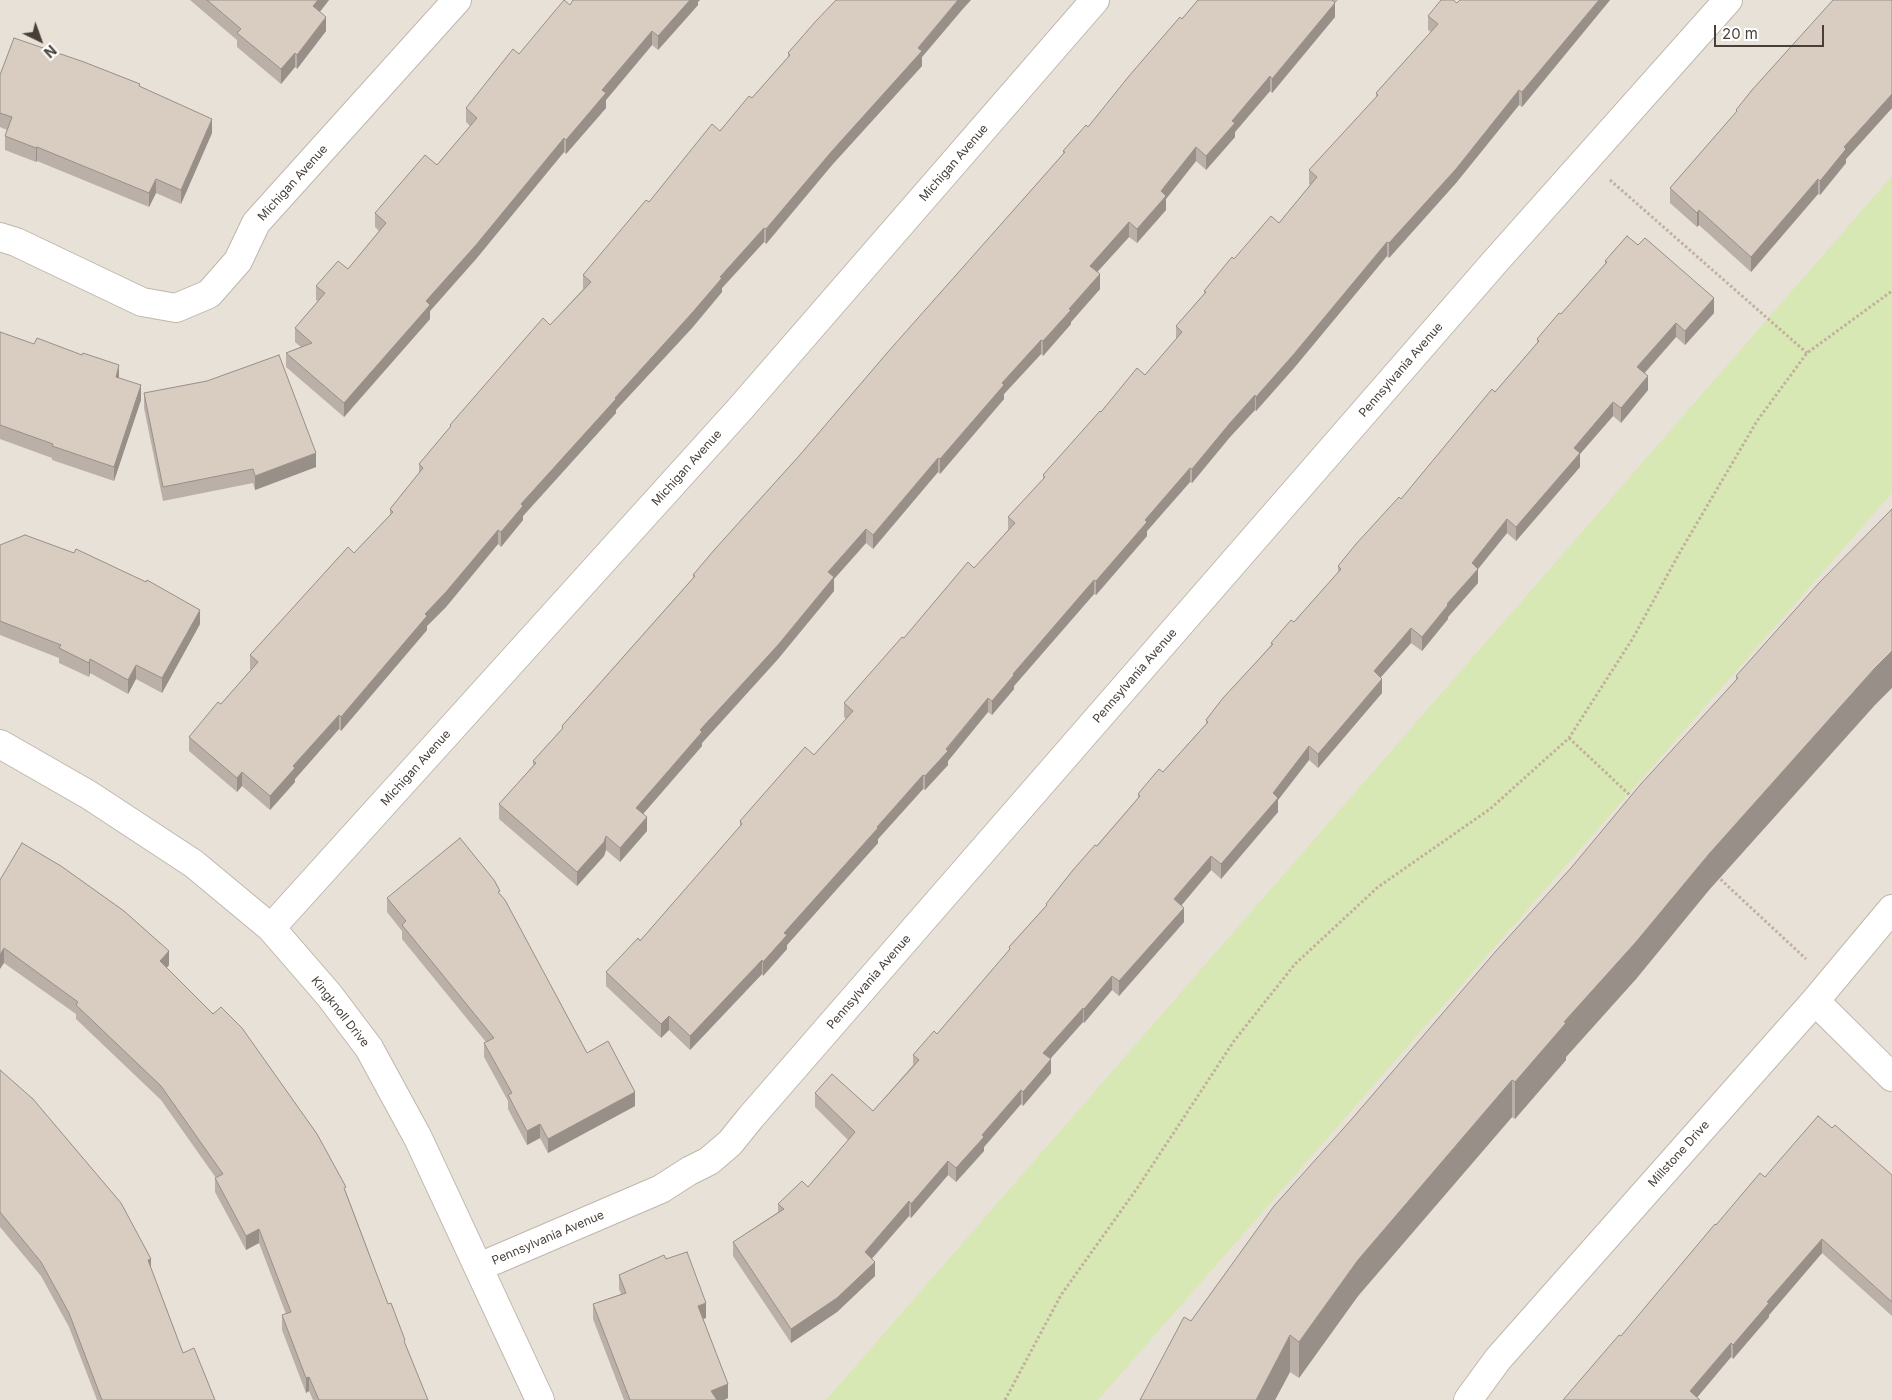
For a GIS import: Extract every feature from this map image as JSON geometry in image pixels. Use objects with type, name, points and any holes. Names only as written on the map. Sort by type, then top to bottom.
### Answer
[{"type":"street","name":"Michigan Avenue","points":[[0,237],[16,242],[142,302],[176,308],[209,294],[238,261],[256,224],[458,0]]},
{"type":"street","name":"Michigan Avenue","points":[[271,928],[740,409],[1095,0]]},
{"type":"street","name":"Pennsylvania Avenue","points":[[479,1267],[661,1189],[709,1162],[730,1144],[764,1102],[1454,309],[1728,0]]},
{"type":"street","name":"Kingknoll Drive","points":[[0,744],[89,795],[194,864],[271,928],[329,995],[369,1048],[418,1138],[540,1400]]},
{"type":"street","name":"Millstone Drive","points":[[1468,1400],[1498,1359],[1823,992],[1892,909]]},
{"type":"street","points":[[1823,992],[1892,1077]]},
{"type":"path","points":[[1587,160],[1806,353]]},
{"type":"path","points":[[1005,1400],[1061,1295],[1138,1187],[1234,1041],[1295,964],[1378,887],[1490,809],[1569,738],[1633,638],[1680,552],[1757,421],[1806,353],[1892,291]]},
{"type":"path","points":[[1569,738],[1634,799]]},
{"type":"path","points":[[1714,873],[1823,992]]},
{"type":"shaded area","points":[[0,0],[1892,0],[1892,1400],[0,1400]]},
{"type":"green space","points":[[1892,176],[1892,493],[1098,1400],[826,1400]]},
{"type":"building","points":[[207,0],[318,0],[313,6],[326,17],[297,55],[295,53],[281,69],[237,33],[241,29]]},
{"type":"building","points":[[564,0],[570,5],[573,0],[690,0],[658,36],[652,31],[602,90],[606,93],[566,140],[564,138],[476,245],[426,301],[430,305],[344,403],[286,353],[312,343],[295,328],[325,293],[316,286],[338,261],[348,269],[386,223],[375,213],[425,155],[437,165],[477,118],[466,108],[513,49],[519,54]]},
{"type":"building","points":[[836,0],[958,0],[918,48],[922,51],[832,151],[766,229],[764,228],[720,277],[722,278],[616,399],[521,504],[523,506],[501,532],[498,530],[425,614],[427,616],[341,717],[339,715],[293,766],[295,768],[270,796],[242,772],[237,778],[189,737],[218,702],[221,704],[258,662],[250,655],[348,547],[354,553],[393,512],[390,509],[423,468],[419,464],[450,425],[543,318],[550,325],[591,282],[583,275],[646,200],[649,202],[712,124],[720,131],[749,96],[752,98],[790,55],[788,53]]},
{"type":"building","points":[[1198,0],[1332,0],[1335,3],[1272,79],[1270,76],[1232,121],[1235,123],[1206,156],[1196,147],[1161,191],[1166,196],[1137,229],[1129,222],[1090,266],[1100,274],[1069,309],[1071,310],[1002,383],[1004,385],[940,459],[938,458],[873,535],[866,529],[828,572],[834,577],[778,645],[700,730],[702,732],[636,808],[647,817],[620,848],[606,836],[604,842],[577,872],[499,804],[536,763],[533,761],[563,728],[562,726],[695,576],[693,575],[715,549],[799,456],[887,353],[1065,152],[1063,151],[1086,125],[1088,127],[1180,17],[1182,19]]},
{"type":"building","points":[[1441,0],[1453,0],[1457,3],[1460,0],[1599,0],[1522,92],[1519,90],[1456,169],[1389,243],[1387,242],[1294,354],[1230,423],[1192,469],[1190,468],[1145,520],[1147,522],[1096,581],[1094,580],[992,701],[988,698],[946,749],[948,751],[925,776],[923,775],[784,933],[787,935],[763,962],[762,960],[690,1036],[669,1016],[661,1024],[606,972],[638,938],[640,941],[742,824],[740,821],[805,747],[814,755],[853,711],[844,703],[902,637],[904,638],[968,562],[974,568],[1015,523],[1008,517],[1045,477],[1043,475],[1101,412],[1137,368],[1145,375],[1182,332],[1176,326],[1206,292],[1204,291],[1232,257],[1234,259],[1271,216],[1279,223],[1317,177],[1309,170],[1378,95],[1376,93],[1438,24],[1428,16]]},
{"type":"building","points":[[1833,0],[1892,0],[1892,94],[1844,147],[1846,149],[1820,181],[1818,179],[1751,257],[1699,210],[1697,213],[1670,188],[1737,111],[1752,90]]},
{"type":"building","points":[[14,38],[140,84],[139,86],[212,119],[181,190],[156,179],[149,193],[37,147],[5,136],[12,117],[0,113],[0,75]]},
{"type":"building","points":[[1627,236],[1638,245],[1645,238],[1714,298],[1685,331],[1676,323],[1637,367],[1648,376],[1621,408],[1613,402],[1574,448],[1580,453],[1516,527],[1507,519],[1472,563],[1478,569],[1447,604],[1422,637],[1411,628],[1374,671],[1382,679],[1318,754],[1309,746],[1273,793],[1278,798],[1221,864],[1211,856],[1174,899],[1184,908],[1119,981],[1112,976],[1043,1053],[1051,1059],[982,1135],[984,1137],[956,1168],[948,1161],[911,1204],[909,1201],[865,1252],[875,1262],[837,1298],[791,1329],[733,1242],[784,1209],[778,1204],[802,1181],[808,1187],[855,1132],[815,1093],[832,1074],[873,1111],[919,1060],[913,1055],[934,1031],[937,1034],[1010,949],[1009,947],[1047,905],[1073,870],[1095,845],[1097,846],[1140,796],[1138,794],[1159,769],[1163,772],[1208,722],[1206,720],[1223,698],[1273,644],[1271,643],[1291,620],[1294,622],[1341,569],[1338,566],[1356,544],[1399,497],[1401,499],[1492,389],[1495,392],[1539,341],[1537,339],[1559,313],[1561,314],[1607,262],[1605,261]]},
{"type":"building","points":[[0,332],[34,344],[37,338],[82,355],[83,353],[119,365],[116,377],[141,385],[114,467],[52,446],[53,444],[0,425]]},
{"type":"building","points":[[279,355],[316,453],[255,476],[253,469],[163,487],[144,393],[207,381]]},
{"type":"building","points":[[1892,509],[1892,651],[1709,854],[1636,942],[1564,1022],[1566,1023],[1515,1082],[1512,1080],[1358,1260],[1299,1342],[1290,1335],[1256,1400],[1140,1400],[1184,1317],[1191,1321],[1274,1206],[1351,1120],[1496,951],[1571,868],[1640,785],[1738,678],[1736,676],[1819,583]]},
{"type":"building","points":[[25,535],[74,553],[76,549],[146,582],[147,580],[200,610],[162,678],[136,665],[128,680],[90,659],[89,663],[59,648],[61,645],[0,621],[0,545]]},
{"type":"building","points":[[460,838],[494,880],[500,891],[498,892],[505,900],[587,1053],[608,1041],[635,1092],[548,1139],[540,1124],[527,1131],[508,1095],[512,1093],[484,1043],[494,1038],[402,925],[406,921],[387,898]]},
{"type":"building","points":[[22,843],[61,866],[124,911],[169,951],[160,961],[213,1014],[221,1007],[242,1028],[317,1134],[346,1187],[344,1188],[388,1304],[391,1303],[428,1400],[319,1400],[309,1377],[306,1378],[282,1315],[291,1312],[259,1229],[246,1236],[215,1178],[223,1174],[161,1086],[76,1005],[78,1002],[4,948],[0,955],[0,880]]},
{"type":"building","points":[[0,1070],[33,1099],[121,1203],[151,1259],[148,1260],[183,1353],[194,1348],[215,1400],[102,1400],[69,1313],[41,1262],[0,1212]]},
{"type":"building","points":[[1818,1116],[1832,1128],[1835,1125],[1892,1175],[1892,1302],[1822,1239],[1767,1302],[1769,1303],[1733,1345],[1731,1343],[1690,1391],[1700,1400],[1563,1400],[1619,1335],[1621,1336],[1760,1173],[1765,1177]]},
{"type":"building","points":[[687,1252],[706,1303],[698,1306],[728,1384],[711,1391],[717,1400],[630,1400],[593,1304],[626,1293],[619,1275],[664,1255],[666,1259]]}]
